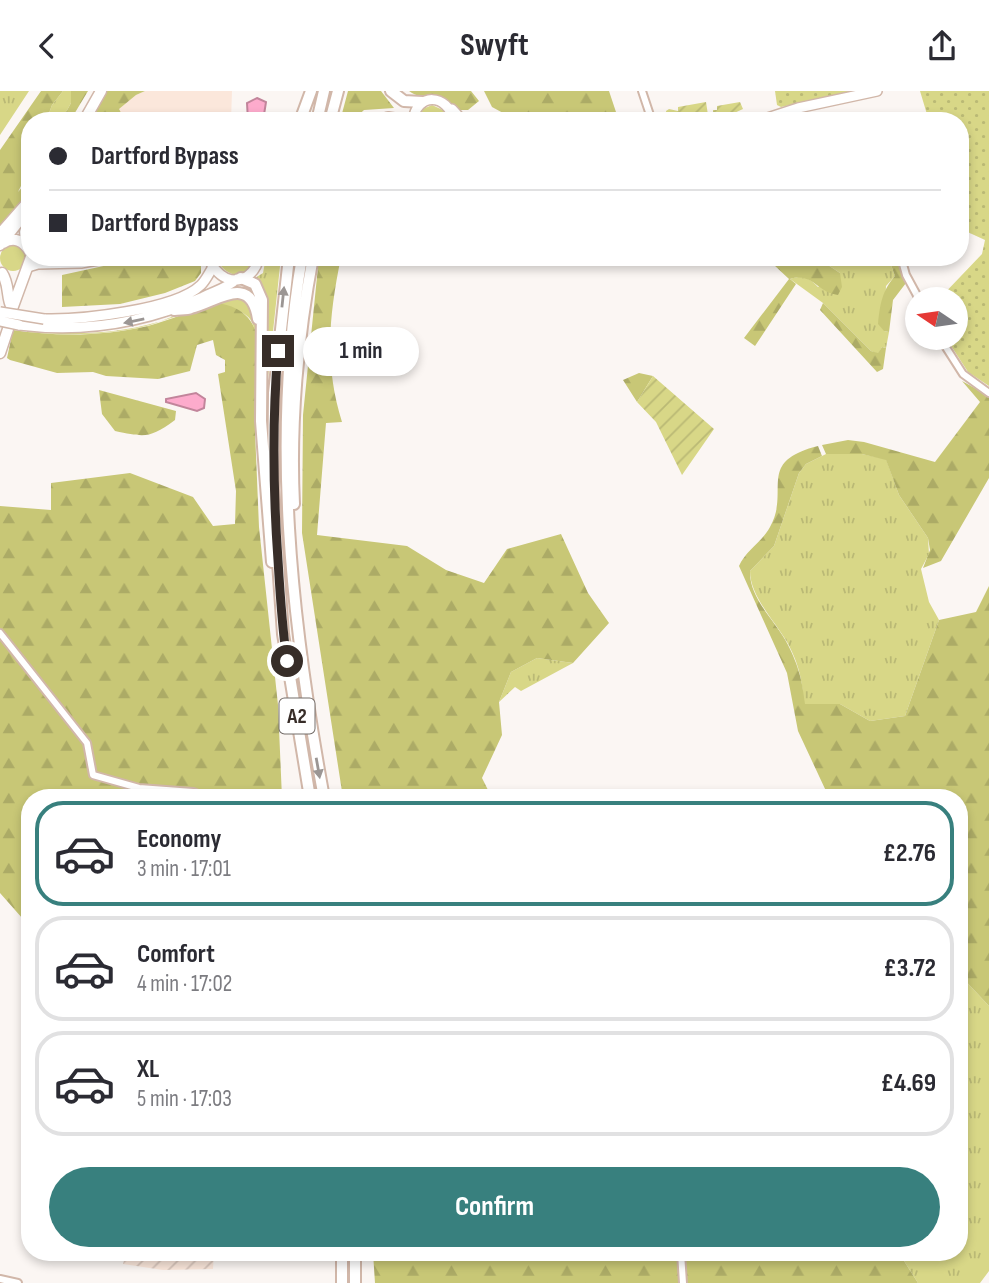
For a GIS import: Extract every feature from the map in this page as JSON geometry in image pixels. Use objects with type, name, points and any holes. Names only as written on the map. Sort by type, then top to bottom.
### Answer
[{"type":"highway","points":[[303,112],[311,91]]},
{"type":"highway","points":[[319,112],[324,91]]},
{"type":"highway","points":[[332,112],[338,91]]},
{"type":"highway","points":[[391,91],[402,100],[422,102]]},
{"type":"highway","name":"A2","points":[[288,266],[278,351],[273,429],[274,490],[283,634],[309,789]]},
{"type":"highway","name":"A2","points":[[301,266],[286,405],[286,489],[291,579],[299,645],[323,789]]},
{"type":"highway","name":"A2","points":[[291,579],[296,554],[293,492],[296,402],[312,266]]},
{"type":"highway","points":[[239,278],[253,282],[259,289],[262,302],[261,421],[267,521],[283,634]]},
{"type":"highway","points":[[174,310],[191,308],[223,295],[239,293],[254,303],[261,324]]},
{"type":"highway","points":[[342,1261],[342,1283]]},
{"type":"highway","points":[[355,1261],[355,1283]]},
{"type":"main road","points":[[89,112],[102,91]]},
{"type":"main road","points":[[786,112],[877,91]]},
{"type":"main road","points":[[415,112],[422,102],[437,100],[454,112]]},
{"type":"main road","points":[[448,106],[450,112]]},
{"type":"main road","points":[[0,233],[21,209]]},
{"type":"main road","points":[[0,245],[21,218]]},
{"type":"main road","points":[[0,245],[13,239],[21,248]]},
{"type":"main road","points":[[1,272],[14,276],[21,266]]},
{"type":"main road","points":[[1,272],[8,284],[9,305],[12,309],[25,266]]},
{"type":"main road","points":[[0,312],[77,328],[116,324],[174,310],[229,286],[239,278],[253,273],[256,266]]},
{"type":"main road","points":[[0,353],[4,325],[94,318],[141,309],[200,286],[213,267],[226,278],[239,278]]},
{"type":"street","points":[[643,91],[649,112]]},
{"type":"street","points":[[904,266],[912,287]]},
{"type":"street","points":[[948,350],[963,374],[989,393]]},
{"type":"street","points":[[0,633],[87,743],[93,775],[139,788],[152,789]]},
{"type":"street","points":[[682,1261],[683,1283]]},
{"type":"street","points":[[0,1279],[19,1283]]},
{"type":"shaded area","points":[[145,91],[232,91],[231,112],[118,112],[117,110]]},
{"type":"shaded area","points":[[257,98],[266,102],[264,112],[248,112],[247,103]]},
{"type":"shaded area","points":[[196,393],[205,399],[204,408],[197,411],[166,402],[166,399]]},
{"type":"shaded area","points":[[124,1261],[214,1261],[213,1269],[163,1270],[123,1264]]},
{"type":"green space","points":[[0,91],[29,91],[0,135]]},
{"type":"green space","points":[[41,91],[63,91],[49,112],[26,112]]},
{"type":"green space","points":[[63,91],[71,91],[71,103],[66,112],[49,112]]},
{"type":"green space","points":[[71,91],[88,91],[75,112],[66,112],[71,103]]},
{"type":"green space","points":[[106,91],[145,91],[119,109],[121,112],[96,112]]},
{"type":"green space","points":[[348,91],[381,91],[394,108],[362,112],[342,112]]},
{"type":"green space","points":[[409,91],[471,91],[479,101],[468,110],[460,110],[446,101]]},
{"type":"green space","points":[[484,91],[609,91],[616,112],[501,112],[492,107]]},
{"type":"green space","points":[[775,91],[859,91],[781,107],[777,105]]},
{"type":"green space","points":[[920,91],[989,91],[989,386],[968,372],[954,350],[968,350],[968,287],[950,287],[982,254],[985,240],[969,233],[969,112],[926,112]]},
{"type":"green space","points":[[706,102],[708,112],[666,112],[669,109],[678,111],[678,107]]},
{"type":"green space","points":[[740,102],[743,109],[736,112],[713,112],[717,110],[717,106]]},
{"type":"green space","points":[[432,105],[445,112],[422,112]]},
{"type":"green space","points":[[21,120],[21,186],[18,192],[21,188],[21,203],[0,227],[0,150]]},
{"type":"green space","points":[[8,246],[21,248],[23,266],[18,270],[8,270],[1,263],[1,253]]},
{"type":"green space","points":[[104,266],[201,266],[201,273],[195,281],[165,293],[120,304],[62,307],[62,275]]},
{"type":"green space","points":[[221,266],[251,266],[242,274],[236,275]]},
{"type":"green space","points":[[264,266],[280,266],[265,406],[255,278],[263,273]]},
{"type":"green space","points":[[318,266],[340,266],[330,340],[336,401],[342,422],[326,423],[317,535],[407,546],[446,570],[484,583],[507,549],[561,534],[588,593],[609,623],[573,663],[537,658],[511,672],[499,702],[502,735],[482,778],[488,789],[342,789],[302,533],[303,415]]},
{"type":"green space","points":[[775,266],[830,266],[840,273],[842,287],[838,295],[804,278],[790,279],[796,284],[755,346],[744,338],[789,279]]},
{"type":"green space","points":[[830,266],[891,266],[895,276],[886,286],[884,331],[889,332],[886,348],[882,347],[878,354],[871,351],[823,303],[790,279],[806,278],[818,287],[840,273]]},
{"type":"green space","points":[[891,266],[900,266],[906,283],[893,300],[889,332],[884,331],[878,324],[882,298],[895,276]]},
{"type":"green space","points":[[232,297],[243,299],[254,314],[257,346],[253,326],[247,316],[232,308],[211,304]]},
{"type":"green space","points":[[214,303],[241,311],[250,320],[256,333],[258,422],[255,431],[259,527],[278,705],[282,789],[21,789],[21,917],[0,893],[0,506],[51,510],[51,483],[130,473],[193,497],[213,526],[235,524],[236,491],[218,374],[225,372],[225,360],[216,355],[213,340],[197,345],[190,371],[158,379],[106,376],[93,372],[57,373],[10,360],[7,358],[13,330],[47,334],[98,334],[157,324]]},
{"type":"green space","points":[[823,303],[871,351],[878,353],[882,347],[886,348],[883,369],[877,372],[820,310]]},
{"type":"green space","points":[[211,304],[186,313],[163,320],[199,307]]},
{"type":"green space","points":[[163,320],[105,333],[27,332],[100,332]]},
{"type":"green space","points":[[639,373],[653,376],[637,402],[623,380]]},
{"type":"green space","points":[[653,376],[714,429],[682,475],[656,422],[637,402]]},
{"type":"green space","points":[[962,381],[989,396],[989,478],[941,561],[923,568],[930,550],[928,538],[899,495],[886,460],[862,454],[826,454],[822,445],[848,440],[864,442],[935,462],[980,402]]},
{"type":"green space","points":[[99,390],[176,411],[175,420],[159,431],[146,435],[115,431],[102,414]]},
{"type":"green space","points":[[818,446],[822,456],[806,464],[799,473],[774,546],[750,571],[758,600],[783,636],[795,660],[805,704],[840,704],[870,721],[905,716],[939,620],[976,612],[989,586],[989,1006],[968,984],[968,789],[825,789],[798,731],[787,673],[739,566],[770,527],[776,514],[781,469],[787,460]]},
{"type":"green space","points":[[826,454],[862,454],[886,459],[899,495],[928,538],[929,554],[921,569],[929,602],[939,620],[905,716],[870,721],[840,704],[804,704],[801,679],[794,657],[754,590],[750,571],[774,546],[799,473],[806,464]]},
{"type":"green space","points":[[537,658],[573,663],[521,691],[515,687],[499,702],[511,672]]},
{"type":"green space","points":[[968,984],[989,1006],[989,1271],[980,1283],[918,1283],[904,1261],[968,1261]]},
{"type":"green space","points":[[374,1261],[904,1261],[918,1283],[375,1283]]},
{"type":"route","points":[[278,351],[274,393],[274,490],[287,661]]}]
